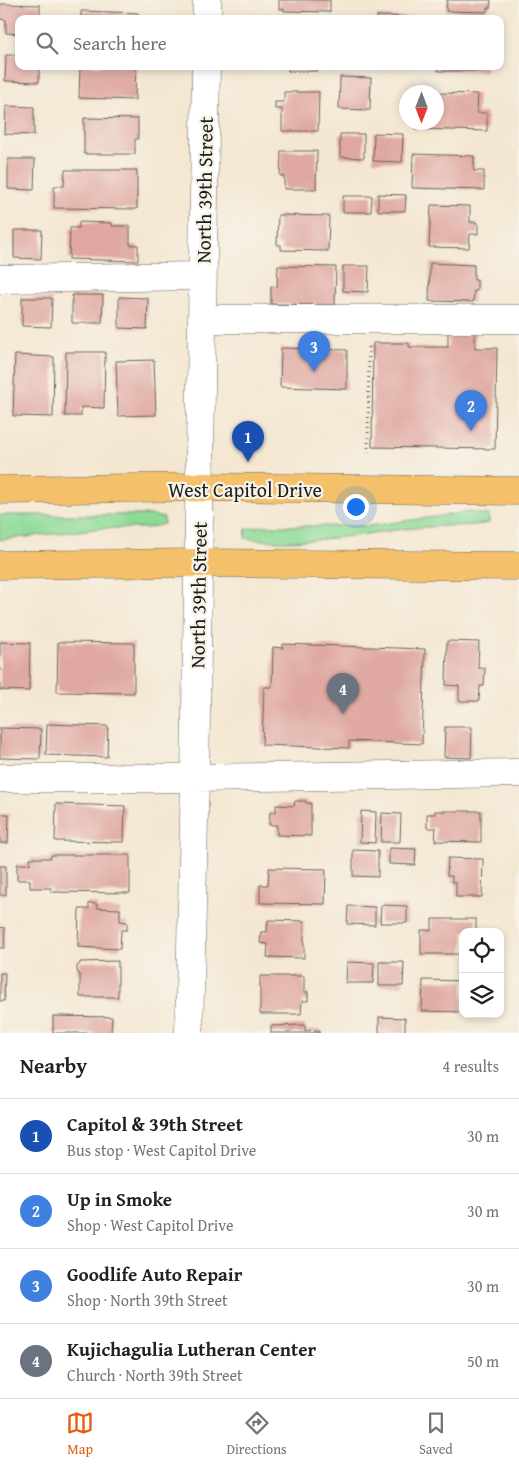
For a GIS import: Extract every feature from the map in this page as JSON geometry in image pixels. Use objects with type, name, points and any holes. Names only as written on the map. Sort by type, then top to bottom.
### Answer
[{"type":"main road","name":"West Capitol Drive","points":[[0,490],[199,488],[519,491]]},
{"type":"main road","points":[[0,565],[519,566]]},
{"type":"street","points":[[207,0],[207,15]]},
{"type":"street","name":"North 39th Street","points":[[189,1033],[195,778],[206,70]]},
{"type":"street","points":[[0,279],[202,276]]},
{"type":"street","points":[[202,319],[519,319]]},
{"type":"street","points":[[0,778],[195,778],[519,773]]},
{"type":"path","points":[[368,453],[370,319]]},
{"type":"green space","points":[[469,512],[489,515],[489,523],[405,529],[314,540],[268,541],[245,538],[246,529],[263,526],[368,526]]},
{"type":"green space","points":[[0,515],[150,515],[164,518],[164,524],[147,528],[104,528],[0,540]]},
{"type":"building","points":[[279,0],[330,0],[330,12],[284,11],[284,9],[279,9]]},
{"type":"building","points":[[447,0],[491,0],[490,8],[487,8],[486,12],[446,11]]},
{"type":"building","points":[[0,4],[40,5],[40,15],[15,15],[15,34],[6,33],[6,20],[0,19]]},
{"type":"building","points":[[81,11],[138,13],[138,15],[81,15]]},
{"type":"building","points":[[6,55],[15,55],[15,70],[39,70],[39,82],[5,81]]},
{"type":"building","points":[[80,70],[136,70],[135,100],[79,98]]},
{"type":"building","points":[[288,70],[317,70],[317,71]]},
{"type":"building","points":[[438,70],[486,70],[486,71]]},
{"type":"building","points":[[340,77],[371,78],[370,110],[339,109]]},
{"type":"building","points":[[284,92],[319,92],[318,131],[282,131],[282,109],[275,109],[275,102],[284,102]]},
{"type":"building","points":[[444,93],[478,94],[477,113],[487,113],[487,131],[444,130]]},
{"type":"building","points":[[6,106],[34,107],[34,135],[5,134]]},
{"type":"building","points":[[84,118],[138,119],[138,139],[135,139],[135,154],[84,154]]},
{"type":"building","points":[[374,133],[403,134],[402,162],[373,161]]},
{"type":"building","points":[[340,134],[364,134],[364,158],[340,157]]},
{"type":"building","points":[[281,151],[317,151],[316,189],[284,189],[284,176],[280,176]]},
{"type":"building","points":[[413,154],[474,156],[474,171],[484,171],[484,190],[412,188]]},
{"type":"building","points":[[8,159],[35,159],[34,190],[8,189]]},
{"type":"building","points":[[65,170],[137,170],[137,209],[54,208],[54,186],[64,186]]},
{"type":"building","points":[[378,194],[406,195],[405,211],[378,211]]},
{"type":"building","points":[[343,196],[372,196],[371,212],[343,212]]},
{"type":"building","points":[[431,205],[470,206],[470,222],[478,223],[478,234],[470,234],[469,248],[429,247]]},
{"type":"building","points":[[278,215],[329,216],[328,251],[281,250],[281,245],[277,245]]},
{"type":"building","points":[[79,222],[112,223],[112,226],[130,226],[130,245],[138,245],[138,261],[69,259],[70,228],[79,228]]},
{"type":"building","points":[[14,230],[42,230],[41,259],[14,258]]},
{"type":"building","points":[[430,263],[474,265],[474,280],[477,280],[477,291],[474,291],[473,302],[429,301]]},
{"type":"building","points":[[278,266],[336,267],[335,305],[271,304],[271,286],[277,287]]},
{"type":"building","points":[[343,266],[369,266],[368,292],[343,291]]},
{"type":"building","points":[[72,295],[103,295],[102,323],[72,323]]},
{"type":"building","points":[[119,297],[148,298],[147,329],[119,328]]},
{"type":"building","points":[[22,298],[52,298],[51,327],[22,326]]},
{"type":"building","points":[[448,323],[475,323],[475,348],[497,348],[495,449],[372,447],[373,343],[409,343],[409,347],[448,347]]},
{"type":"building","points":[[281,348],[347,350],[347,389],[280,387]]},
{"type":"building","points":[[66,352],[105,352],[104,408],[81,407],[81,416],[65,416]]},
{"type":"building","points":[[15,355],[54,357],[53,417],[13,416]]},
{"type":"building","points":[[154,360],[156,415],[118,416],[116,361]]},
{"type":"building","points":[[447,641],[479,642],[478,668],[485,668],[484,686],[480,686],[479,701],[459,701],[459,686],[446,685]]},
{"type":"building","points":[[0,642],[30,643],[29,691],[0,690]]},
{"type":"building","points":[[58,642],[134,643],[134,693],[57,692]]},
{"type":"building","points":[[283,644],[425,649],[422,744],[349,741],[349,748],[262,745],[264,687],[272,687],[273,647],[283,648]]},
{"type":"building","points":[[47,724],[108,726],[107,757],[46,755]]},
{"type":"building","points":[[445,727],[472,727],[471,758],[444,757]]},
{"type":"building","points":[[0,728],[41,729],[40,759],[0,758]]},
{"type":"building","points":[[295,801],[311,803],[311,836],[277,835],[277,825],[269,825],[270,812],[276,812],[276,805],[294,806]]},
{"type":"building","points":[[56,804],[125,806],[124,842],[55,841]]},
{"type":"building","points":[[361,811],[376,812],[375,843],[360,842]]},
{"type":"building","points":[[435,811],[481,811],[481,842],[435,841],[436,828],[427,828],[427,814],[435,814]]},
{"type":"building","points":[[382,813],[401,814],[400,842],[381,842]]},
{"type":"building","points":[[0,814],[9,814],[8,843],[0,843]]},
{"type":"building","points":[[389,848],[416,849],[415,865],[389,864]]},
{"type":"building","points":[[353,850],[378,851],[378,877],[353,876]]},
{"type":"building","points":[[51,855],[130,855],[130,893],[51,892],[51,888],[30,888],[30,880],[17,880],[17,864],[30,864],[30,858],[51,858]]},
{"type":"building","points":[[448,858],[483,859],[482,897],[456,897],[456,882],[452,882],[452,876],[447,876]]},
{"type":"building","points":[[0,866],[6,866],[6,895],[0,895]]},
{"type":"building","points":[[269,868],[326,869],[325,904],[260,903],[260,885],[268,885]]},
{"type":"building","points":[[89,903],[97,904],[97,908],[120,909],[120,921],[127,922],[127,930],[121,930],[120,949],[78,947],[79,909],[89,909]]},
{"type":"building","points":[[381,905],[407,906],[407,923],[380,923]]},
{"type":"building","points":[[348,906],[375,907],[375,925],[347,924]]},
{"type":"building","points":[[432,919],[476,919],[476,928],[459,928],[459,954],[421,954],[421,930],[432,930]]},
{"type":"building","points":[[268,920],[304,921],[304,958],[267,957],[268,944],[260,943],[261,932],[267,932]]},
{"type":"building","points":[[0,927],[5,928],[4,948],[0,948]]},
{"type":"building","points":[[118,961],[118,997],[80,997],[80,975],[77,971],[77,966],[80,962]]},
{"type":"building","points":[[347,962],[374,963],[373,983],[346,983]]},
{"type":"building","points":[[379,962],[404,962],[403,986],[379,986]]},
{"type":"building","points":[[0,973],[5,973],[4,1001],[0,1001]]},
{"type":"building","points":[[260,976],[304,976],[304,992],[308,992],[308,1001],[302,1001],[301,1014],[260,1014]]},
{"type":"building","points":[[423,980],[459,981],[459,1012],[422,1011]]},
{"type":"building","points":[[53,1016],[112,1017],[111,1033],[53,1033]]},
{"type":"building","points":[[379,1017],[405,1018],[405,1033],[379,1033]]},
{"type":"building","points":[[305,1025],[305,1031],[320,1030],[320,1033],[271,1033],[271,1026]]},
{"type":"place","name":"Goodlife Auto Repair","points":[[314,372]]},
{"type":"place","name":"Up in Smoke","points":[[471,431]]},
{"type":"place","name":"Capitol & 39th Street","points":[[248,462]]},
{"type":"place","name":"Kujichagulia Lutheran Center","points":[[343,714]]}]
